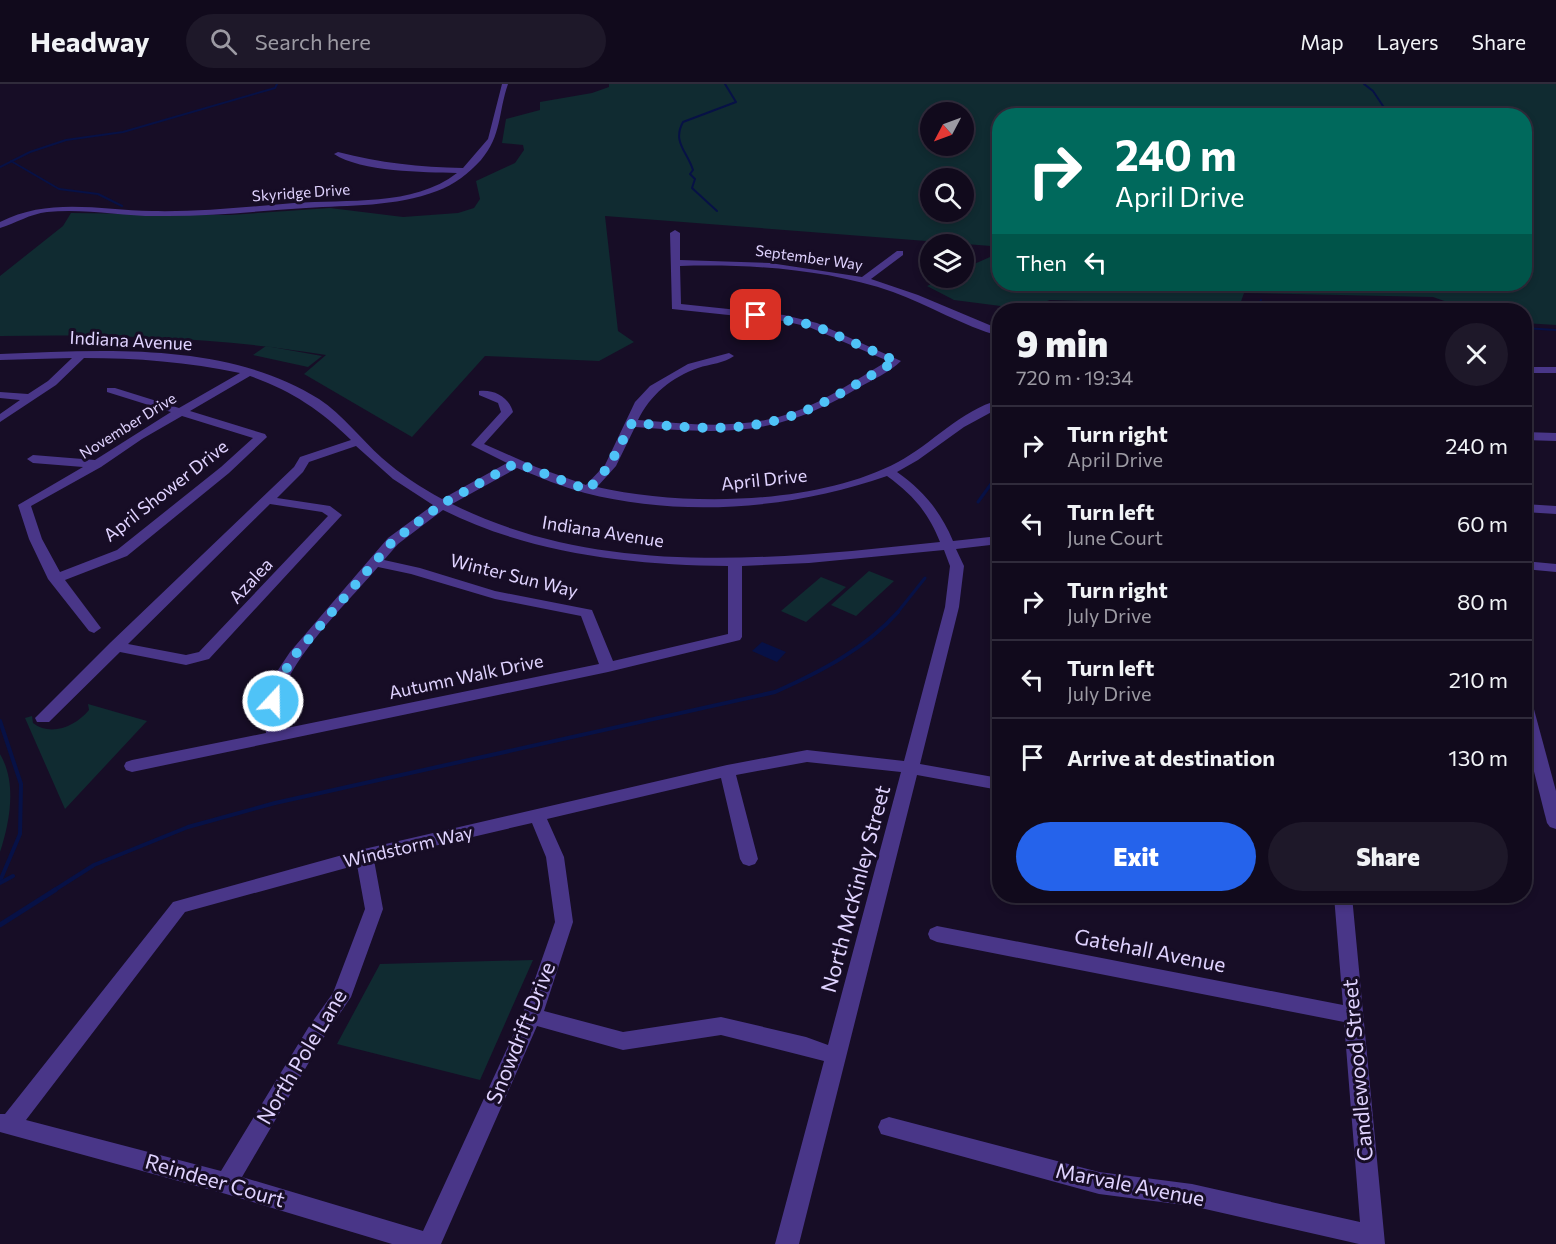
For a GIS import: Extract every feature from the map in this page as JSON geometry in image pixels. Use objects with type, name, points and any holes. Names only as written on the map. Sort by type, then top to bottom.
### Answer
[{"type":"street","name":"Skyridge Drive","points":[[0,225],[34,212],[67,208],[134,213],[177,213],[363,203],[399,199],[432,190],[457,179],[490,143],[505,84]]},
{"type":"street","points":[[338,154],[357,162],[381,166],[465,171]]},
{"type":"street","points":[[632,423],[705,428],[765,424],[816,406],[896,361],[813,325],[784,318],[676,306],[675,233]]},
{"type":"street","points":[[864,280],[900,253]]},
{"type":"street","name":"September Way","points":[[676,263],[733,263],[864,280],[992,330]]},
{"type":"street","points":[[0,419],[66,371],[81,355]]},
{"type":"street","name":"Indiana Avenue","points":[[0,357],[81,355],[177,359],[248,373],[276,383],[313,401],[333,415],[402,480],[442,504],[497,527],[572,548],[646,559],[735,563],[774,562],[992,541]]},
{"type":"street","points":[[588,490],[609,466],[641,402],[654,388],[672,375],[692,366],[729,356]]},
{"type":"street","points":[[1532,370],[1556,370]]},
{"type":"street","name":"November Drive","points":[[55,579],[40,553],[24,505],[248,373]]},
{"type":"street","points":[[111,390],[179,412]]},
{"type":"street","name":"April Drive","points":[[483,393],[502,400],[507,412],[477,445],[516,463],[588,490],[675,502],[758,501],[850,486],[889,472],[921,454],[973,416],[992,406]]},
{"type":"street","points":[[0,395],[31,398]]},
{"type":"street","name":"April Shower Drive","points":[[55,579],[122,553],[225,470],[261,437],[179,412]]},
{"type":"street","points":[[1532,436],[1556,437]]},
{"type":"street","points":[[44,718],[115,646],[299,469],[324,457],[362,444]]},
{"type":"street","points":[[33,459],[97,464]]},
{"type":"street","points":[[274,738],[273,701],[280,679],[295,655],[393,541],[442,504],[516,463]]},
{"type":"street","name":"North McKinley Street","points":[[787,1244],[952,607],[957,566],[938,521],[914,490],[889,472]]},
{"type":"street","name":"Azalea","points":[[115,646],[186,660],[204,656],[336,515],[325,509],[267,500]]},
{"type":"street","points":[[1532,508],[1556,510]]},
{"type":"street","name":"Winter Sun Way","points":[[375,562],[415,570],[481,591],[545,607],[587,613],[608,668]]},
{"type":"street","name":"Autumn Walk Drive","points":[[132,766],[608,668],[735,637],[735,563]]},
{"type":"street","points":[[1532,566],[1556,568]]},
{"type":"street","points":[[55,579],[93,628]]},
{"type":"street","points":[[1532,732],[1556,823]]},
{"type":"street","name":"Windstorm Way","points":[[4,1124],[179,907],[364,856],[727,771],[807,756],[910,768],[992,783]]},
{"type":"street","points":[[727,771],[749,859]]},
{"type":"street","name":"Snowdrift Drive","points":[[429,1244],[532,1016],[564,922],[555,857],[537,816]]},
{"type":"street","name":"North Pole Lane","points":[[226,1183],[315,1034],[341,997],[374,909],[364,856]]},
{"type":"street","name":"Candlewood Street","points":[[1345,903],[1373,1240]]},
{"type":"street","name":"Gatehall Avenue","points":[[938,934],[1353,1015]]},
{"type":"street","points":[[532,1016],[623,1041],[721,1026],[806,1046],[835,1056]]},
{"type":"street","name":"Reindeer Court","points":[[4,1124],[226,1183],[429,1244]]},
{"type":"street","name":"Marvale Avenue","points":[[889,1127],[1099,1183],[1192,1195],[1373,1240]]},
{"type":"green space","points":[[609,84],[1556,84],[1556,325],[1532,324],[1532,303],[1450,303],[1433,297],[1244,293],[1240,303],[1050,300],[1041,303],[992,303],[992,305],[954,300],[931,288],[974,288],[974,264],[990,257],[991,246],[974,245],[974,234],[920,234],[920,240],[605,216],[618,331],[634,342],[599,361],[485,356],[412,437],[304,374],[326,355],[245,344],[163,338],[0,336],[0,276],[63,226],[71,213],[230,215],[330,208],[403,217],[458,213],[474,208],[480,199],[476,181],[515,163],[524,150],[523,145],[502,143],[506,119],[540,110],[540,102],[592,93],[609,87]]},
{"type":"green space","points":[[266,346],[322,356],[308,367],[253,355]]},
{"type":"green space","points":[[869,571],[894,581],[856,616],[831,605]]},
{"type":"green space","points":[[821,577],[846,587],[806,622],[781,611]]},
{"type":"green space","points":[[88,704],[147,721],[65,809],[25,718],[32,716],[33,723],[40,727],[63,728],[84,716],[89,710]]},
{"type":"green space","points":[[0,754],[9,777],[10,802],[7,828],[0,852]]},
{"type":"green space","points":[[533,960],[480,1080],[337,1044],[380,964]]},
{"type":"shaded area","points":[[762,642],[786,652],[777,662],[752,651]]},
{"type":"waterway","points":[[11,161],[30,152],[66,140],[123,132],[275,88],[277,84]]},
{"type":"waterway","points":[[717,211],[692,188],[695,179],[690,174],[693,170],[679,135],[683,122],[736,102],[725,84]]},
{"type":"waterway","points":[[1364,84],[1373,91],[1384,108]]},
{"type":"waterway","points":[[0,167],[11,161]]},
{"type":"waterway","points":[[11,161],[59,189],[98,194],[122,206]]},
{"type":"waterway","points":[[1088,303],[1130,303]]},
{"type":"waterway","points":[[1532,328],[1556,330]]},
{"type":"waterway","points":[[978,502],[992,483]]},
{"type":"waterway","points":[[897,613],[925,578]]},
{"type":"waterway","points":[[53,891],[94,865],[188,827],[275,803],[775,692],[841,658],[871,637],[897,613]]},
{"type":"waterway","points":[[0,721],[21,784],[20,834],[0,881]]},
{"type":"waterway","points":[[0,883],[13,876]]},
{"type":"waterway","points":[[0,925],[55,890]]},
{"type":"route","points":[[273,701],[280,679],[295,655],[393,541],[442,504],[516,463],[588,490],[609,466],[632,423],[705,428],[765,424],[791,417],[816,406],[896,361],[813,325],[784,318],[756,315]]}]
